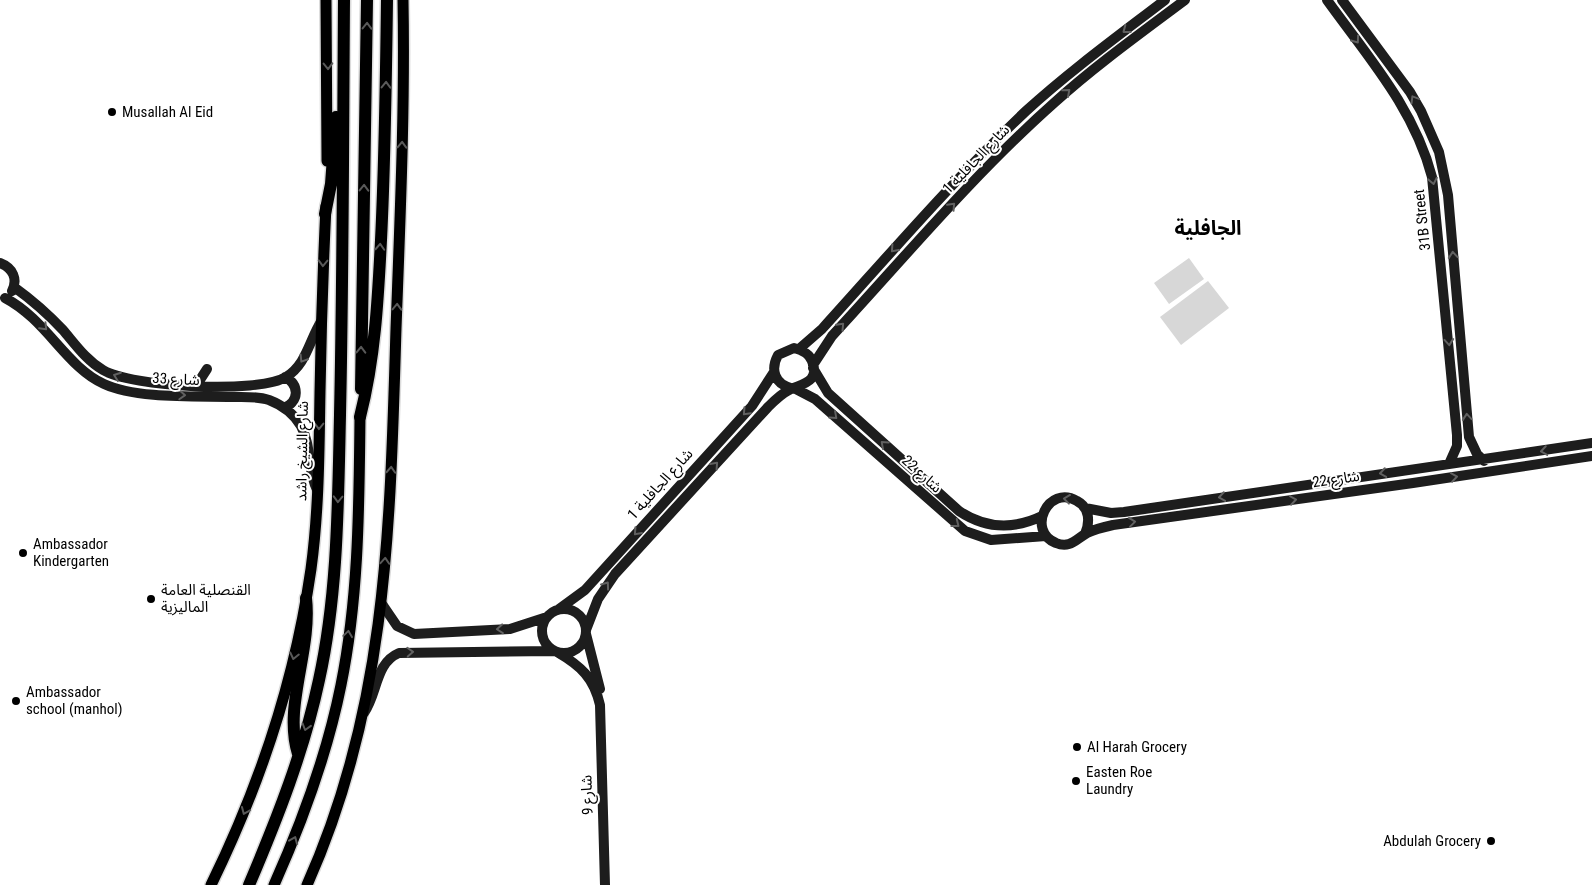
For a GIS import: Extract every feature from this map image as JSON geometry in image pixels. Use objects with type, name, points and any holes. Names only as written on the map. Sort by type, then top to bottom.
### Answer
[{"type":"highway","points":[[249,885],[277,817],[298,754],[319,680],[327,635],[333,570],[340,415],[344,0]]},
{"type":"highway","points":[[360,417],[367,0]]},
{"type":"highway","points":[[360,417],[372,362],[377,314],[384,168],[388,0]]},
{"type":"highway","points":[[325,214],[331,184],[336,119],[343,86]]},
{"type":"highway","points":[[298,754],[293,728],[306,648],[308,617],[306,598]]},
{"type":"main road","name":"شارع الشيخ راشد","points":[[211,885],[250,799],[274,732],[293,663],[306,598],[318,492],[328,131],[326,0]]},
{"type":"main road","points":[[306,885],[338,805],[364,713],[375,658],[382,604],[395,362],[403,119],[403,0]]},
{"type":"main road","points":[[274,885],[314,786],[342,682],[357,557],[360,417]]},
{"type":"street","name":"شارع الجافلية 1","points":[[798,349],[822,329],[956,181],[1015,122],[1070,73],[1165,0]]},
{"type":"street","name":"شارع الجافلية 1","points":[[813,366],[832,336],[982,173],[1029,126],[1077,82],[1185,0]]},
{"type":"street","name":"31B Street","points":[[1327,0],[1410,117],[1424,150],[1432,177],[1458,435],[1457,446],[1449,464]]},
{"type":"street","name":"31B Street","points":[[1342,0],[1410,92],[1424,118],[1438,152],[1448,195],[1469,437],[1472,446],[1484,460]]},
{"type":"street","points":[[0,263],[13,273],[14,287],[3,299]]},
{"type":"street","name":"شارع 33","points":[[14,287],[51,317],[89,360],[118,378],[135,381],[196,386],[262,385],[285,378],[303,361],[322,320]]},
{"type":"street","name":"شارع 33","points":[[3,299],[34,317],[88,375],[112,388],[130,392],[258,398],[270,401],[284,408],[296,419],[304,432],[311,474],[318,492]]},
{"type":"street","points":[[788,349],[798,349],[808,355],[813,366],[808,382],[793,388],[780,383],[774,372],[778,355],[788,349]]},
{"type":"street","name":"شارع 22","points":[[813,366],[828,393],[959,511],[974,521],[989,526],[1006,527],[1023,524],[1042,516]]},
{"type":"street","points":[[196,386],[207,369]]},
{"type":"street","name":"شارع الجافلية 1","points":[[559,609],[585,590],[752,406],[774,372]]},
{"type":"street","points":[[284,408],[294,401],[296,393],[292,382],[285,378]]},
{"type":"street","name":"شارع الجافلية 1","points":[[586,632],[598,599],[612,578],[761,414],[793,388]]},
{"type":"street","name":"شارع 22","points":[[793,388],[816,399],[965,531],[991,540],[1046,536]]},
{"type":"street","name":"شارع 22","points":[[1085,508],[1111,514],[1592,444]]},
{"type":"street","name":"شارع 22","points":[[1085,534],[1113,524],[1413,483],[1592,456]]},
{"type":"street","points":[[1061,497],[1078,501],[1085,508],[1089,526],[1079,540],[1064,545],[1056,543],[1046,536],[1042,526],[1042,516],[1045,507],[1052,501],[1061,497]]},
{"type":"street","points":[[364,713],[373,698],[382,666],[399,653],[567,653],[576,650],[583,643],[586,632],[584,620],[578,613],[569,609],[559,609],[547,616],[510,628],[414,634],[397,626],[382,604]]},
{"type":"street","points":[[547,616],[542,636],[546,645],[556,652]]},
{"type":"street","name":"شارع 9","points":[[586,632],[601,691],[605,885]]},
{"type":"street","name":"شارع 9","points":[[556,652],[576,664],[586,673],[594,685],[600,705]]},
{"type":"shaded area","points":[[1189,258],[1204,279],[1169,304],[1154,283]]},
{"type":"shaded area","points":[[1208,281],[1229,308],[1181,345],[1160,317]]},
{"type":"place","name":"Musallah Al Eid","points":[[112,112]]},
{"type":"place","name":"Ambassador Kindergarten","points":[[23,553]]},
{"type":"place","name":"القنصلية العامة الماليزية","points":[[151,599]]},
{"type":"place","name":"Ambassador school (manhol)","points":[[16,701]]},
{"type":"place","name":"Al Harah Grocery","points":[[1077,747]]},
{"type":"place","name":"Easten Roe Laundry","points":[[1076,781]]},
{"type":"place","name":"Abdulah Grocery","points":[[1491,841]]},
{"type":"district","name":"الجافلية","points":[[1208,228]]}]
